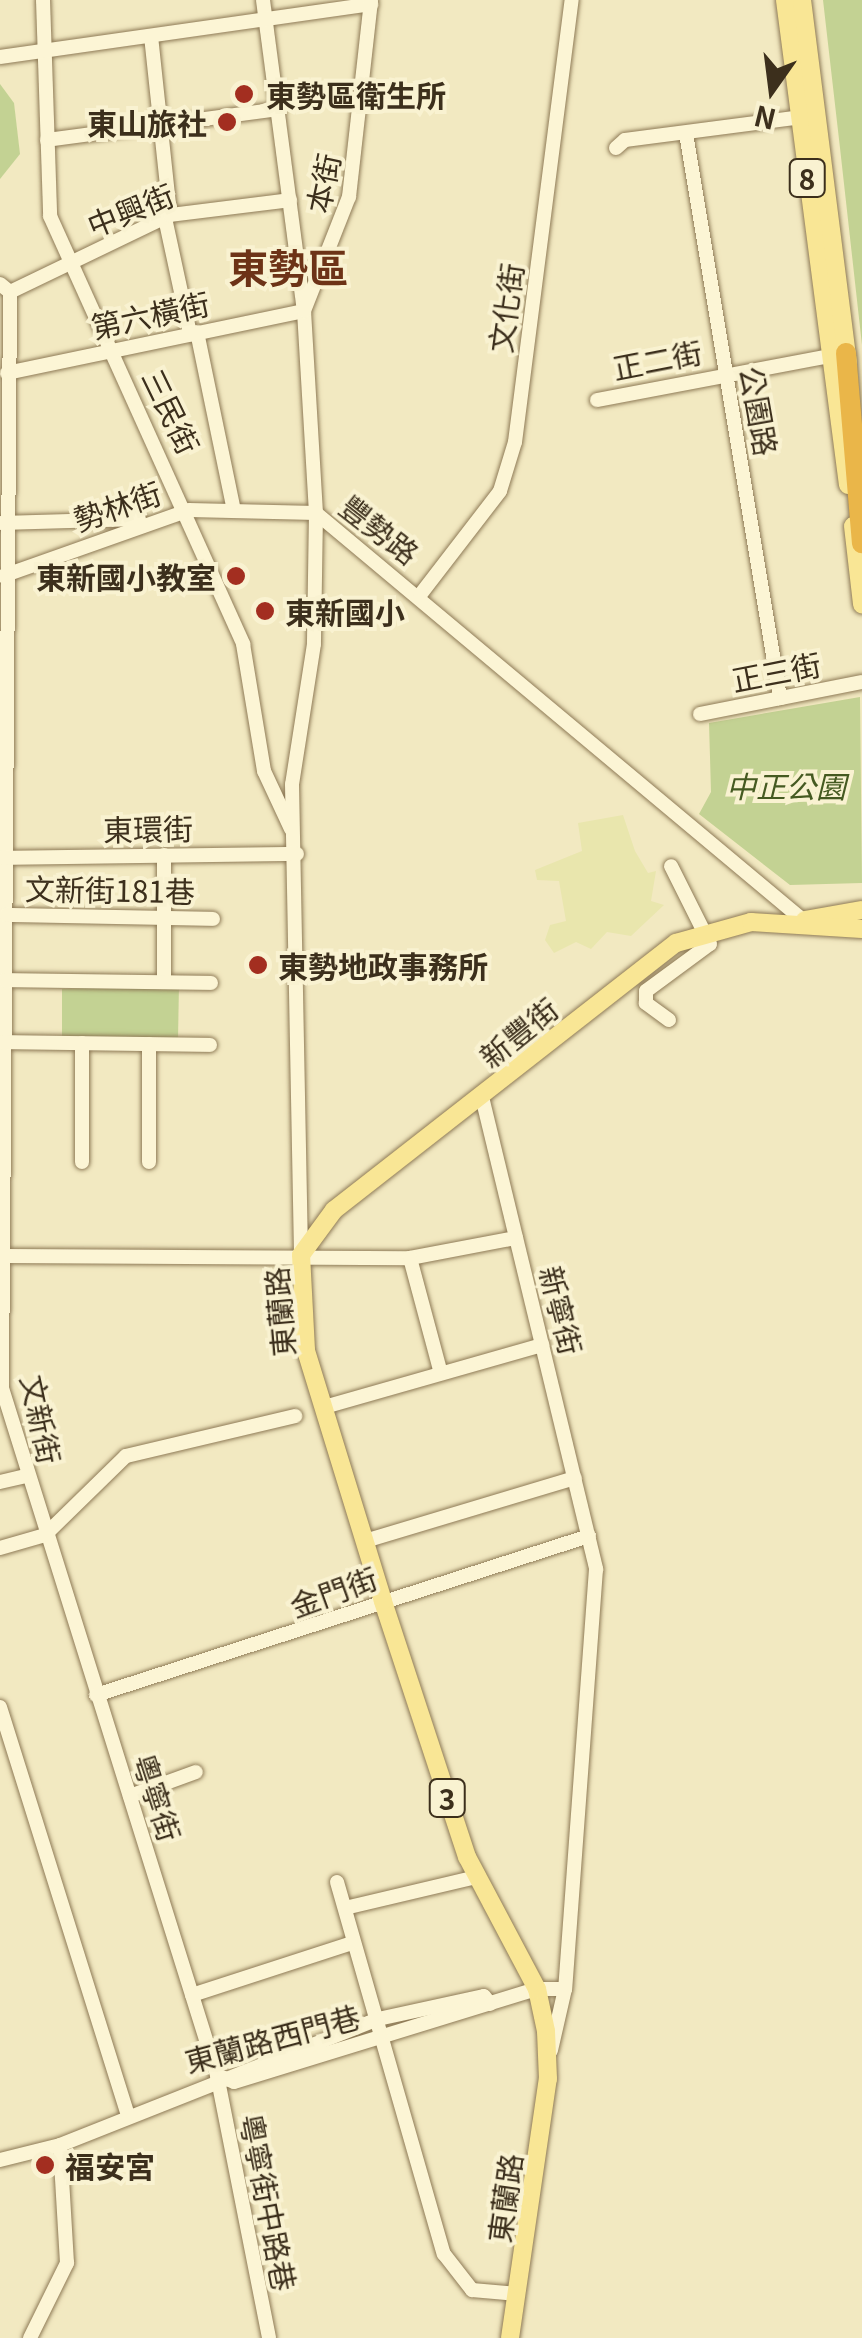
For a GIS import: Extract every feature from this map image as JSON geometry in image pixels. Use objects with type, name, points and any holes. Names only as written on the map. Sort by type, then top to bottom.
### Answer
[{"type":"highway","points":[[838,355],[862,544]]},
{"type":"main road","name":"8","points":[[785,0],[808,116],[819,199],[862,604]]},
{"type":"main road","name":"8","points":[[802,0],[808,116]]},
{"type":"main road","name":"8","points":[[838,355],[862,473]]},
{"type":"main road","points":[[706,928],[804,920],[862,910]]},
{"type":"main road","points":[[804,920],[862,929]]},
{"type":"main road","name":"新豐街","points":[[301,1255],[334,1210],[706,928]]},
{"type":"main road","name":"東蘭路","points":[[301,1255],[306,1350],[383,1601],[476,1877],[537,1989],[548,2064],[510,2338]]},
{"type":"street","name":"三民街","points":[[43,0],[50,216],[189,510],[242,644],[264,771],[296,846]]},
{"type":"street","name":"豐勢路","points":[[263,0],[304,310],[316,514],[420,594],[804,920]]},
{"type":"street","name":"文化街","points":[[420,594],[500,490],[515,442],[572,0]]},
{"type":"street","points":[[0,57],[371,2]]},
{"type":"street","name":"本街","points":[[304,310],[349,197],[371,2]]},
{"type":"street","points":[[151,36],[168,216],[234,510]]},
{"type":"street","points":[[47,140],[279,109]]},
{"type":"street","points":[[616,148],[686,133],[808,116]]},
{"type":"street","name":"公園路","points":[[686,133],[780,698]]},
{"type":"street","name":"中興街","points":[[5,288],[70,265],[168,216],[290,200]]},
{"type":"street","name":"文新街","points":[[5,288],[6,915],[1,1388],[45,1536]]},
{"type":"street","name":"第六橫街","points":[[7,373],[304,310]]},
{"type":"street","name":"正二街","points":[[596,400],[838,355]]},
{"type":"street","name":"勢林街","points":[[4,576],[149,519],[189,510],[316,514]]},
{"type":"street","name":"東蘭路","points":[[301,1255],[292,784],[314,644],[316,514]]},
{"type":"street","points":[[4,523],[149,519]]},
{"type":"street","name":"正三街","points":[[700,714],[862,682]]},
{"type":"street","name":"東環街","points":[[4,858],[164,855],[296,846]]},
{"type":"street","points":[[164,855],[164,979]]},
{"type":"street","points":[[669,1020],[646,1003],[646,991],[710,944],[706,928],[671,866]]},
{"type":"street","name":"文新街181巷","points":[[6,915],[212,919]]},
{"type":"street","points":[[5,980],[164,979],[211,983]]},
{"type":"street","points":[[3,1042],[210,1045]]},
{"type":"street","points":[[82,1043],[82,1162]]},
{"type":"street","points":[[149,1162],[150,1044]]},
{"type":"street","name":"新寧街","points":[[482,1097],[589,1536]]},
{"type":"street","points":[[4,1256],[410,1258],[516,1238]]},
{"type":"street","points":[[410,1258],[440,1370]]},
{"type":"street","points":[[324,1407],[440,1370],[542,1345]]},
{"type":"street","points":[[0,1548],[45,1536],[126,1456],[296,1416]]},
{"type":"street","points":[[0,1482],[26,1476]]},
{"type":"street","points":[[366,1541],[574,1478]]},
{"type":"street","name":"粵寧街","points":[[45,1536],[217,2075]]},
{"type":"street","name":"東蘭路","points":[[548,2064],[565,1989],[596,1592],[589,1536]]},
{"type":"street","name":"金門街","points":[[96,1695],[589,1536]]},
{"type":"street","points":[[0,1707],[128,2116]]},
{"type":"street","points":[[130,1796],[196,1772]]},
{"type":"street","points":[[345,1908],[476,1877]]},
{"type":"street","points":[[337,1882],[448,2262],[472,2290],[518,2294]]},
{"type":"street","points":[[192,1995],[352,1943]]},
{"type":"street","name":"東蘭路西門巷","points":[[0,2160],[60,2145],[217,2075],[234,2082],[537,1989],[565,1989]]},
{"type":"street","points":[[217,2075],[378,2018],[484,1996],[490,2004]]},
{"type":"street","name":"粵寧街中路巷","points":[[217,2075],[270,2338]]},
{"type":"street","points":[[30,2338],[67,2263],[60,2145]]},
{"type":"shaded area","points":[[623,815],[635,851],[648,873],[656,871],[651,901],[664,905],[631,936],[607,932],[591,949],[576,942],[554,953],[545,940],[550,925],[566,921],[559,881],[537,880],[535,870],[582,851],[578,823]]},
{"type":"green space","points":[[823,0],[862,0],[862,345],[840,148]]},
{"type":"green space","points":[[0,84],[14,103],[20,154],[0,179]]},
{"type":"green space","name":"中正公園","points":[[860,697],[862,883],[790,885],[699,814],[711,792],[709,723]]},
{"type":"green space","points":[[179,984],[178,1039],[62,1039],[62,989]]},
{"type":"place","name":"東勢區衛生所","points":[[244,94]]},
{"type":"place","name":"東山旅社","points":[[227,122]]},
{"type":"place","name":"東新國小教室","points":[[236,576]]},
{"type":"place","name":"東新國小","points":[[265,611]]},
{"type":"place","name":"東勢地政事務所","points":[[258,965]]},
{"type":"place","name":"福安宮","points":[[45,2165]]},
{"type":"district","name":"東勢區","points":[[288,266]]}]
